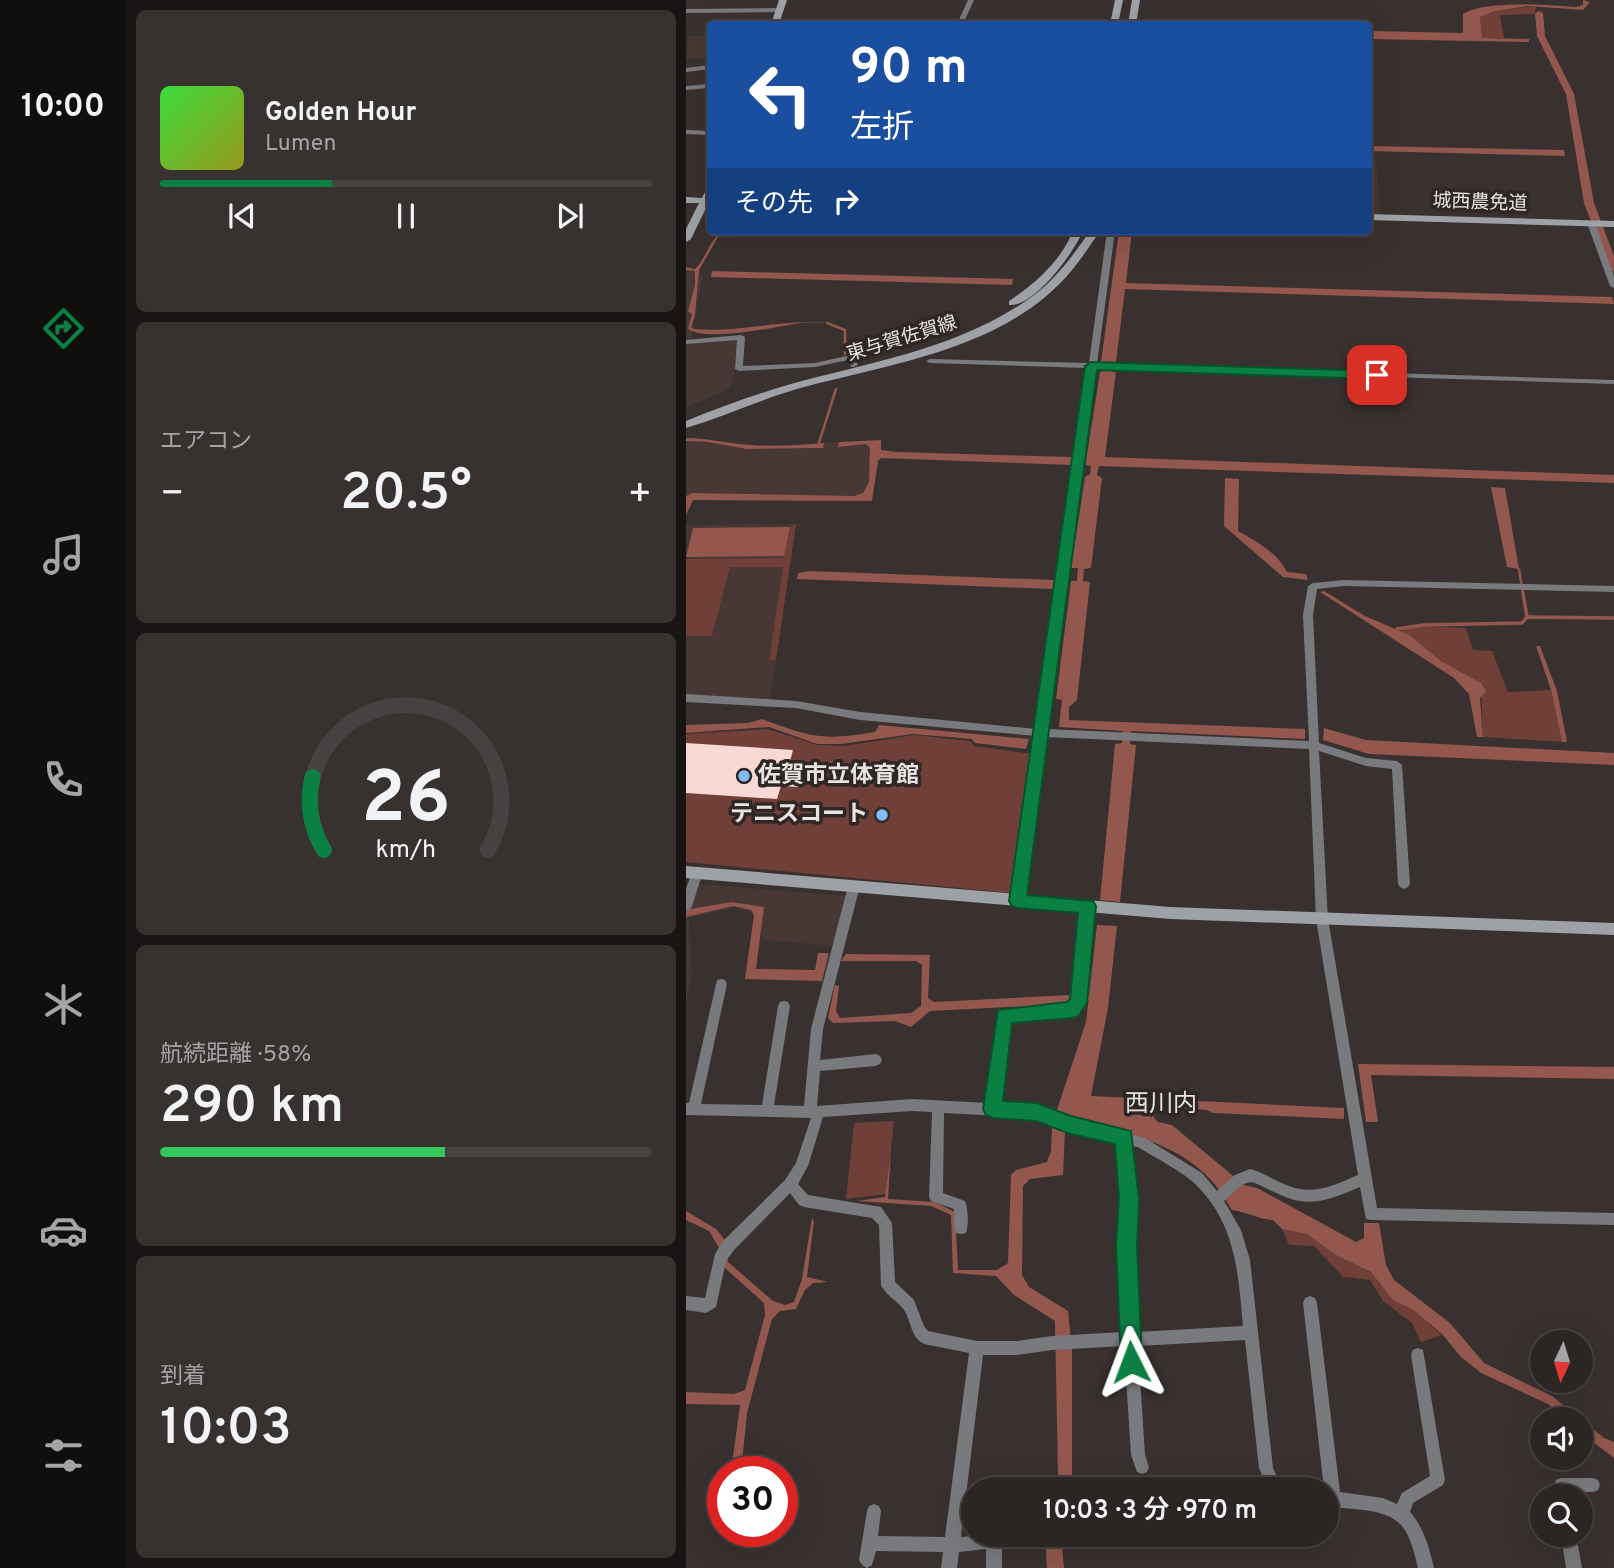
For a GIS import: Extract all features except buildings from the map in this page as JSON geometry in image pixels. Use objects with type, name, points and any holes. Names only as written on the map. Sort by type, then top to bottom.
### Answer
[{"type":"main road","points":[[776,21],[783,0]]},
{"type":"main road","points":[[1115,21],[1119,0]]},
{"type":"main road","points":[[1132,21],[1136,0]]},
{"type":"main road","points":[[686,200],[707,200]]},
{"type":"main road","points":[[686,239],[690,225],[707,201]]},
{"type":"main road","name":"城西農免道","points":[[1372,217],[1614,224]]},
{"type":"main road","name":"東与賀佐賀線","points":[[686,416],[722,399],[781,380],[854,365],[949,337],[1004,310],[1036,287],[1061,262],[1076,235]]},
{"type":"main road","name":"東与賀佐賀線","points":[[686,425],[729,407],[794,387],[922,355],[987,329],[1026,307],[1057,282],[1074,265],[1093,235]]},
{"type":"main road","points":[[692,872],[1170,913],[1614,929]]},
{"type":"street","points":[[961,21],[971,0]]},
{"type":"street","points":[[686,11],[779,10]]},
{"type":"street","points":[[686,70],[707,67]]},
{"type":"street","points":[[686,88],[707,86]]},
{"type":"street","points":[[686,132],[707,134]]},
{"type":"street","points":[[1596,223],[1614,286]]},
{"type":"street","points":[[1018,901],[1097,366],[1111,235]]},
{"type":"street","points":[[686,342],[741,337],[739,369],[815,365],[851,358],[854,365]]},
{"type":"street","points":[[930,361],[1614,383]]},
{"type":"street","points":[[1614,589],[1343,583],[1313,586],[1308,615],[1322,919],[1371,1214],[1614,1219]]},
{"type":"street","points":[[686,698],[806,705],[860,716],[1042,733],[1313,745],[1366,762],[1397,765],[1404,884]]},
{"type":"street","points":[[686,906],[692,872]]},
{"type":"street","points":[[686,1303],[706,1306],[711,1302],[720,1259],[729,1245],[790,1184],[802,1166],[815,1111],[817,1029],[853,886]]},
{"type":"street","points":[[993,1109],[1004,1015],[1071,1010],[1079,999],[1087,906]]},
{"type":"street","points":[[722,984],[690,1109],[815,1111],[882,1105],[1036,1112],[1071,1125],[1140,1142],[1197,1177],[1219,1198],[1236,1235],[1243,1260],[1266,1468],[1270,1477]]},
{"type":"street","points":[[767,1110],[784,1006]]},
{"type":"street","points":[[816,1066],[876,1060]]},
{"type":"street","points":[[938,1106],[936,1197],[960,1205],[961,1228]]},
{"type":"street","points":[[1124,1137],[1129,1199],[1126,1246],[1130,1338],[1138,1455],[1142,1467]]},
{"type":"street","points":[[1219,1198],[1240,1179],[1250,1175],[1293,1194],[1312,1196],[1331,1193],[1365,1178]]},
{"type":"street","points":[[790,1184],[804,1201],[876,1212],[884,1223],[888,1285],[909,1305],[924,1337],[977,1348],[1017,1348],[1052,1343],[1251,1333]]},
{"type":"street","points":[[1310,1303],[1328,1477]]},
{"type":"street","points":[[949,1568],[977,1348]]},
{"type":"street","points":[[1402,1512],[1408,1498],[1438,1480],[1418,1355]]},
{"type":"street","points":[[1339,1500],[1381,1504],[1402,1512],[1415,1527],[1426,1568]]},
{"type":"street","points":[[867,1560],[874,1511]]},
{"type":"street","points":[[870,1543],[953,1545],[994,1541],[995,1568]]},
{"type":"street","points":[[1571,1547],[1574,1568]]},
{"type":"shaded area","points":[[1583,0],[1590,2],[1583,10],[1528,6],[1492,12],[1480,17],[1482,38],[1529,39],[1529,42],[1372,39],[1372,31],[1463,33],[1463,14],[1486,7],[1517,4],[1576,7],[1583,5]]},
{"type":"shaded area","points":[[1537,5],[1534,14],[1500,15],[1504,38],[1482,38],[1480,17],[1483,14]]},
{"type":"shaded area","points":[[707,31],[707,58],[686,59],[689,36],[704,36]]},
{"type":"shaded area","points":[[1372,146],[1564,150],[1565,156],[1372,151]]},
{"type":"shaded area","points":[[1372,152],[1375,152],[1381,215],[1372,215]]},
{"type":"shaded area","points":[[719,235],[699,270],[695,315],[691,327],[711,330],[795,322],[827,323],[800,323],[725,334],[697,333],[688,329],[692,314],[688,311],[695,285],[695,271],[686,270],[686,267],[695,269]]},
{"type":"shaded area","points":[[1118,235],[1132,235],[1126,283],[1612,297],[1614,304],[1125,289],[1116,362],[1111,363],[1110,371],[1116,372],[1105,457],[1614,475],[1614,483],[1099,466],[1097,475],[1102,478],[1091,568],[1084,569],[1083,581],[1090,582],[1077,700],[1069,707],[1069,720],[1305,729],[1305,739],[1131,731],[1130,744],[1136,745],[1120,902],[1100,900],[1115,744],[1122,743],[1123,731],[1059,727],[1062,700],[1056,699],[1071,581],[1077,581],[1078,568],[1071,568],[1085,477],[1090,474],[1091,466],[1086,465],[1086,461],[1100,372],[1104,370],[1105,362],[1101,362]]},
{"type":"shaded area","points":[[686,270],[700,270],[702,279],[691,340],[686,341]]},
{"type":"shaded area","points":[[712,271],[1013,279],[1012,285],[711,277]]},
{"type":"shaded area","points":[[738,339],[736,368],[730,389],[686,407],[686,344]]},
{"type":"shaded area","points":[[686,438],[761,446],[824,443],[823,448],[747,449],[686,441]]},
{"type":"shaded area","points":[[881,440],[881,450],[897,452],[1072,457],[1071,465],[881,458],[878,461],[872,501],[693,500],[686,515],[686,496],[692,493],[854,496],[863,493],[869,482],[870,448],[866,444],[838,447],[839,442]]},
{"type":"shaded area","points":[[686,441],[773,450],[823,448],[824,443],[839,442],[839,447],[866,444],[871,448],[869,482],[863,493],[854,496],[692,493],[686,496]]},
{"type":"shaded area","points":[[1225,478],[1239,479],[1238,531],[1273,554],[1287,572],[1306,574],[1308,580],[1283,577],[1224,526]]},
{"type":"shaded area","points":[[1491,487],[1505,488],[1519,569],[1507,567]]},
{"type":"shaded area","points":[[796,524],[770,701],[686,697],[686,525]]},
{"type":"shaded area","points":[[796,524],[776,660],[769,660],[783,567],[730,567],[712,636],[686,636],[686,559],[783,558],[790,527]]},
{"type":"shaded area","points":[[790,527],[784,556],[686,557],[693,528]]},
{"type":"shaded area","points":[[809,571],[1055,580],[1053,589],[797,579],[798,573]]},
{"type":"shaded area","points":[[1324,591],[1365,616],[1409,635],[1441,661],[1481,683],[1486,691],[1480,698],[1483,737],[1477,737],[1469,694],[1454,678],[1320,592]]},
{"type":"shaded area","points":[[1417,626],[1466,628],[1473,650],[1492,651],[1508,692],[1551,690],[1562,742],[1483,737],[1481,683],[1441,661],[1409,635],[1397,632]]},
{"type":"shaded area","points":[[1536,646],[1540,646],[1557,691],[1567,742],[1562,742],[1551,690]]},
{"type":"shaded area","points":[[762,719],[793,730],[828,737],[875,732],[879,725],[1029,739],[1026,749],[975,743],[972,739],[913,734],[841,744],[817,744],[769,727],[686,733],[686,725],[748,723]]},
{"type":"shaded area","points":[[1324,728],[1366,740],[1614,753],[1614,765],[1369,754],[1323,740]]},
{"type":"shaded area","points":[[768,729],[817,745],[844,746],[914,735],[970,741],[974,746],[1032,754],[1012,893],[686,862],[686,734]]},
{"type":"shaded area","points":[[686,883],[846,896],[835,946],[763,940],[752,912],[733,908],[689,918],[692,978],[686,1002]]},
{"type":"shaded area","points":[[731,902],[764,907],[756,969],[815,970],[818,953],[829,953],[822,981],[745,979],[754,915],[751,910],[733,906],[686,917],[686,910]]},
{"type":"shaded area","points":[[1097,925],[1117,926],[1108,1008],[1091,1096],[1344,1108],[1344,1119],[1213,1113],[1207,1110],[1161,1107],[1155,1109],[1154,1118],[1158,1122],[1172,1125],[1244,1185],[1257,1188],[1356,1242],[1364,1238],[1364,1223],[1379,1223],[1386,1265],[1394,1280],[1450,1323],[1484,1363],[1530,1385],[1530,1393],[1546,1393],[1566,1407],[1551,1407],[1481,1373],[1461,1357],[1442,1334],[1413,1310],[1393,1300],[1371,1272],[1334,1254],[1307,1234],[1282,1229],[1273,1220],[1232,1210],[1218,1188],[1201,1170],[1182,1156],[1140,1137],[1070,1116],[1065,1131],[1063,1175],[1030,1179],[1023,1186],[1022,1275],[1029,1287],[1068,1311],[1072,1350],[1072,1477],[1058,1477],[1055,1321],[1014,1295],[996,1276],[953,1273],[951,1215],[931,1206],[857,1201],[885,1197],[891,1150],[888,1199],[935,1202],[955,1212],[958,1270],[997,1270],[1008,1263],[1011,1175],[1016,1170],[1047,1162],[1051,1151],[1052,1125],[1086,1022]]},
{"type":"shaded area","points":[[846,954],[930,955],[928,998],[934,1002],[1069,995],[1069,1004],[930,1011],[911,1027],[895,1021],[833,1023],[828,1018],[835,985],[839,986],[836,1011],[840,1018],[911,1013],[921,1006],[922,965],[916,961],[841,961]]},
{"type":"shaded area","points":[[1358,1064],[1614,1067],[1614,1079],[1371,1075],[1378,1122],[1366,1122]]},
{"type":"shaded area","points":[[894,1121],[886,1194],[846,1199],[854,1123]]},
{"type":"shaded area","points":[[686,1211],[716,1229],[724,1239],[728,1262],[773,1301],[785,1305],[794,1302],[802,1279],[812,1218],[814,1221],[807,1277],[828,1282],[813,1283],[805,1290],[796,1309],[780,1311],[772,1319],[747,1413],[743,1456],[733,1456],[740,1405],[686,1404],[686,1392],[734,1394],[745,1390],[765,1315],[764,1303],[725,1268],[718,1246],[709,1231],[686,1220]]},
{"type":"shaded area","points":[[1282,1229],[1307,1234],[1334,1254],[1371,1272],[1393,1300],[1413,1310],[1442,1335],[1421,1342],[1412,1323],[1383,1301],[1370,1280],[1343,1277],[1314,1246],[1289,1245]]},
{"type":"shaded area","points":[[1593,1429],[1614,1442],[1614,1458],[1593,1442]]},
{"type":"shaded area","points":[[1046,1547],[1062,1547],[1064,1568],[1047,1568]]},
{"type":"waterway","points":[[1539,13],[1541,36],[1570,94],[1589,203],[1614,269]]},
{"type":"waterway","points":[[827,323],[845,330],[845,354]]},
{"type":"waterway","points":[[818,446],[836,389]]},
{"type":"waterway","points":[[1519,569],[1523,594]]},
{"type":"waterway","points":[[1523,593],[1527,617]]},
{"type":"waterway","points":[[1397,629],[1423,625],[1522,623],[1527,617]]},
{"type":"waterway","points":[[1527,617],[1614,618]]},
{"type":"waterway","points":[[1069,999],[1090,998]]},
{"type":"place","name":"佐賀市立体育館","points":[[744,776]]},
{"type":"place","name":"テニスコート","points":[[882,815]]},
{"type":"district","name":"西川内","points":[[1161,1105]]},
{"type":"route","points":[[1131,1362],[1126,1246],[1129,1199],[1124,1137],[1071,1125],[1036,1112],[993,1109],[1004,1015],[1071,1010],[1078,1003],[1087,906],[1018,901],[1091,366],[1377,375]]}]
